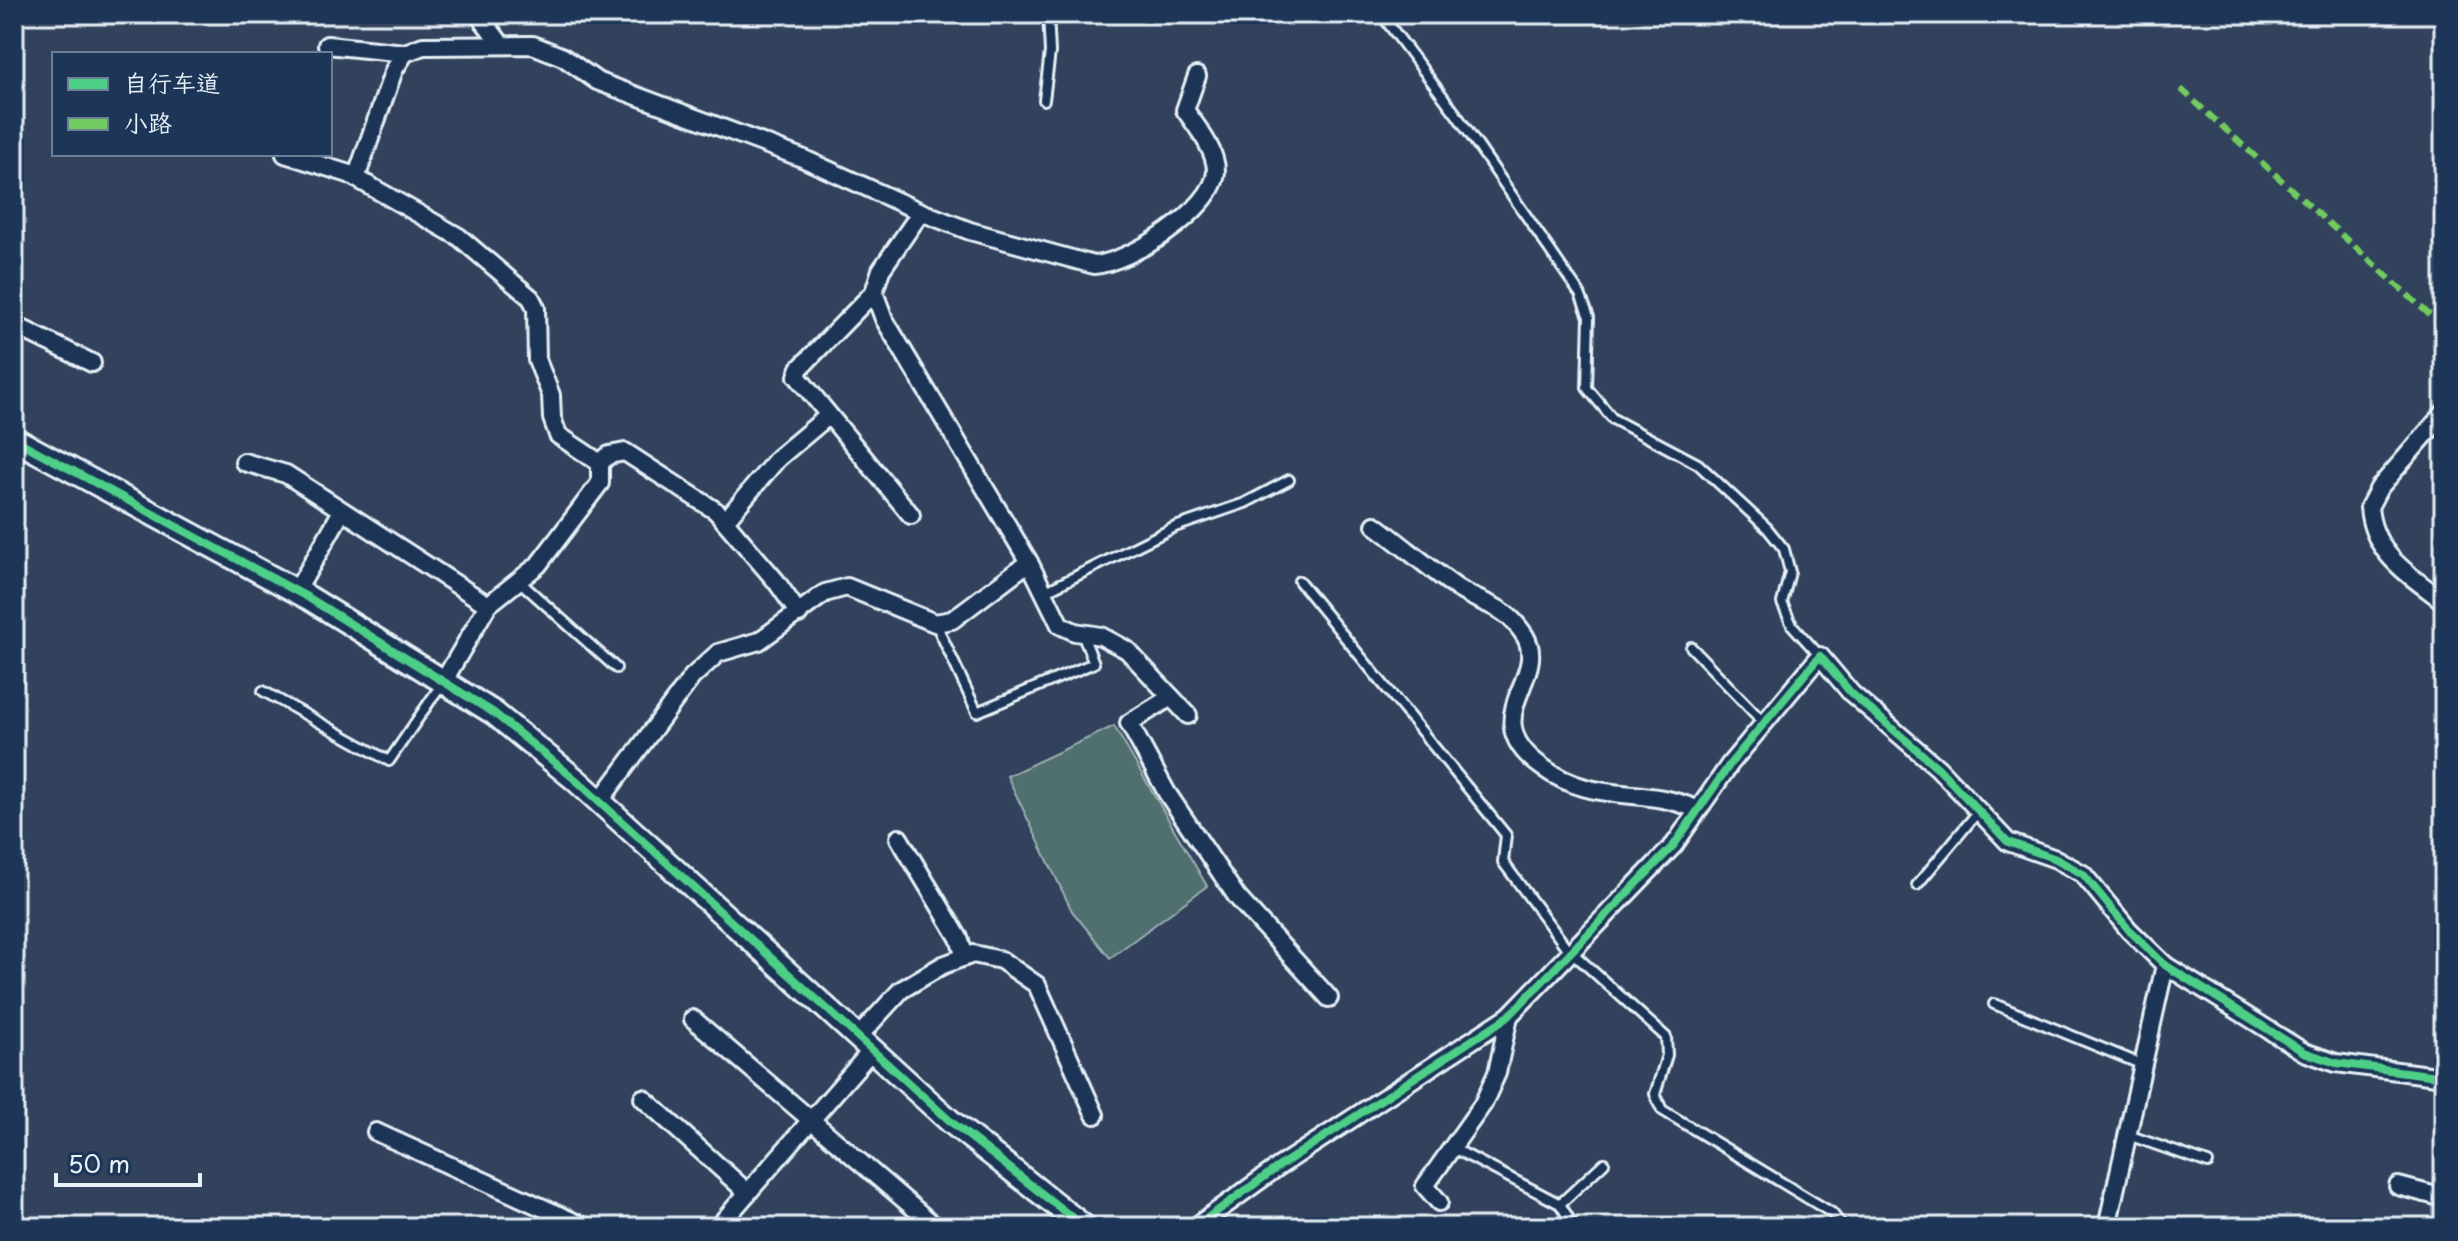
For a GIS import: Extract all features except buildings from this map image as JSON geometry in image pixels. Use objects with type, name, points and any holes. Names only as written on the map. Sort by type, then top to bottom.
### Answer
[{"type":"street","points":[[478,14],[501,44]]},
{"type":"street","points":[[327,45],[405,53],[423,46],[501,44],[543,49],[563,57],[597,81],[802,158],[921,212],[970,231],[1094,265],[1109,264],[1135,255],[1196,207],[1214,184],[1216,166],[1203,136],[1185,110],[1197,76]]},
{"type":"street","points":[[356,178],[394,70],[405,53]]},
{"type":"street","points":[[291,156],[356,178],[459,237],[531,298],[536,308],[537,360],[551,395],[552,418],[558,435],[600,463]]},
{"type":"street","points":[[911,515],[797,376],[800,368],[874,292],[881,270],[921,212]]},
{"type":"street","points":[[874,292],[884,319],[1029,562],[1060,625],[1101,636],[1127,650],[1188,715]]},
{"type":"street","points":[[14,325],[92,363]]},
{"type":"street","points":[[2444,413],[2379,488],[2369,507],[2376,542],[2398,565],[2444,602]]},
{"type":"street","points":[[725,521],[778,458],[828,416]]},
{"type":"street","points":[[14,439],[296,592],[494,713],[600,801],[950,1121],[1084,1227]]},
{"type":"street","points":[[443,682],[488,605],[538,565],[600,483],[600,463],[609,455],[625,452],[716,511],[799,614]]},
{"type":"street","points":[[244,462],[286,474],[488,605]]},
{"type":"street","points":[[296,592],[342,511]]},
{"type":"street","points":[[1375,525],[1460,589],[1507,612],[1527,639],[1532,658],[1511,717],[1516,740],[1539,766],[1570,785],[1599,794],[1680,802],[1698,810]]},
{"type":"street","points":[[600,801],[692,677],[718,653],[759,641],[825,593],[847,587],[935,623],[952,620],[1029,562]]},
{"type":"street","points":[[1195,1227],[1278,1167],[1509,1016],[1674,845],[1764,723],[1820,656],[1851,693],[1938,768],[2008,842],[2056,859],[2083,874],[2129,930],[2165,965],[2304,1052],[2336,1063],[2444,1077]]},
{"type":"street","points":[[1171,697],[1129,723],[1167,793],[1237,897],[1329,998]]},
{"type":"street","points":[[899,838],[959,938],[965,957]]},
{"type":"street","points":[[718,1227],[812,1121],[901,990],[943,965],[973,954],[1001,960],[1037,985],[1095,1115]]},
{"type":"street","points":[[2107,1227],[2165,965]]},
{"type":"street","points":[[1439,1202],[1425,1186],[1483,1104],[1497,1073],[1509,1016]]},
{"type":"street","points":[[693,1019],[936,1227]]},
{"type":"street","points":[[643,1098],[748,1193]]},
{"type":"street","points":[[376,1132],[585,1227]]},
{"type":"street","points":[[2398,1186],[2444,1198]]},
{"type":"lane","points":[[1044,100],[1050,52],[1048,14]]},
{"type":"lane","points":[[1381,14],[1456,114],[1580,294],[1589,317],[1587,388],[1598,405],[1613,419],[1698,464],[1767,528],[1784,549],[1790,572],[1782,603],[1792,625],[1820,656]]},
{"type":"lane","points":[[1044,592],[1175,527],[1245,503],[1289,480]]},
{"type":"lane","points":[[519,580],[616,668]]},
{"type":"lane","points":[[1299,581],[1506,835],[1503,862],[1572,953],[1666,1037],[1667,1055],[1655,1094],[1662,1110],[1832,1213],[1843,1227]]},
{"type":"lane","points":[[935,623],[977,712],[1094,663],[1082,633]]},
{"type":"lane","points":[[1691,647],[1764,723]]},
{"type":"lane","points":[[263,691],[389,761],[443,682]]},
{"type":"lane","points":[[1917,885],[1978,812]]},
{"type":"lane","points":[[1994,1004],[2143,1065]]},
{"type":"lane","points":[[2127,1135],[2208,1163]]},
{"type":"lane","points":[[1452,1147],[1560,1204],[1574,1227]]},
{"type":"lane","points":[[1560,1204],[1604,1163]]},
{"type":"green space","points":[[1114,726],[1207,886],[1110,958],[1072,911],[1007,776]]},
{"type":"marked path","points":[[2181,89],[2444,328]]},
{"type":"cycle path","points":[[14,439],[309,598],[494,713],[576,780],[950,1121],[1084,1227]]},
{"type":"cycle path","points":[[1195,1227],[1278,1167],[1509,1016],[1674,845],[1730,764],[1820,656],[1851,693],[1938,768],[2008,842],[2056,859],[2083,874],[2129,930],[2165,965],[2304,1052],[2336,1063],[2444,1077]]}]
